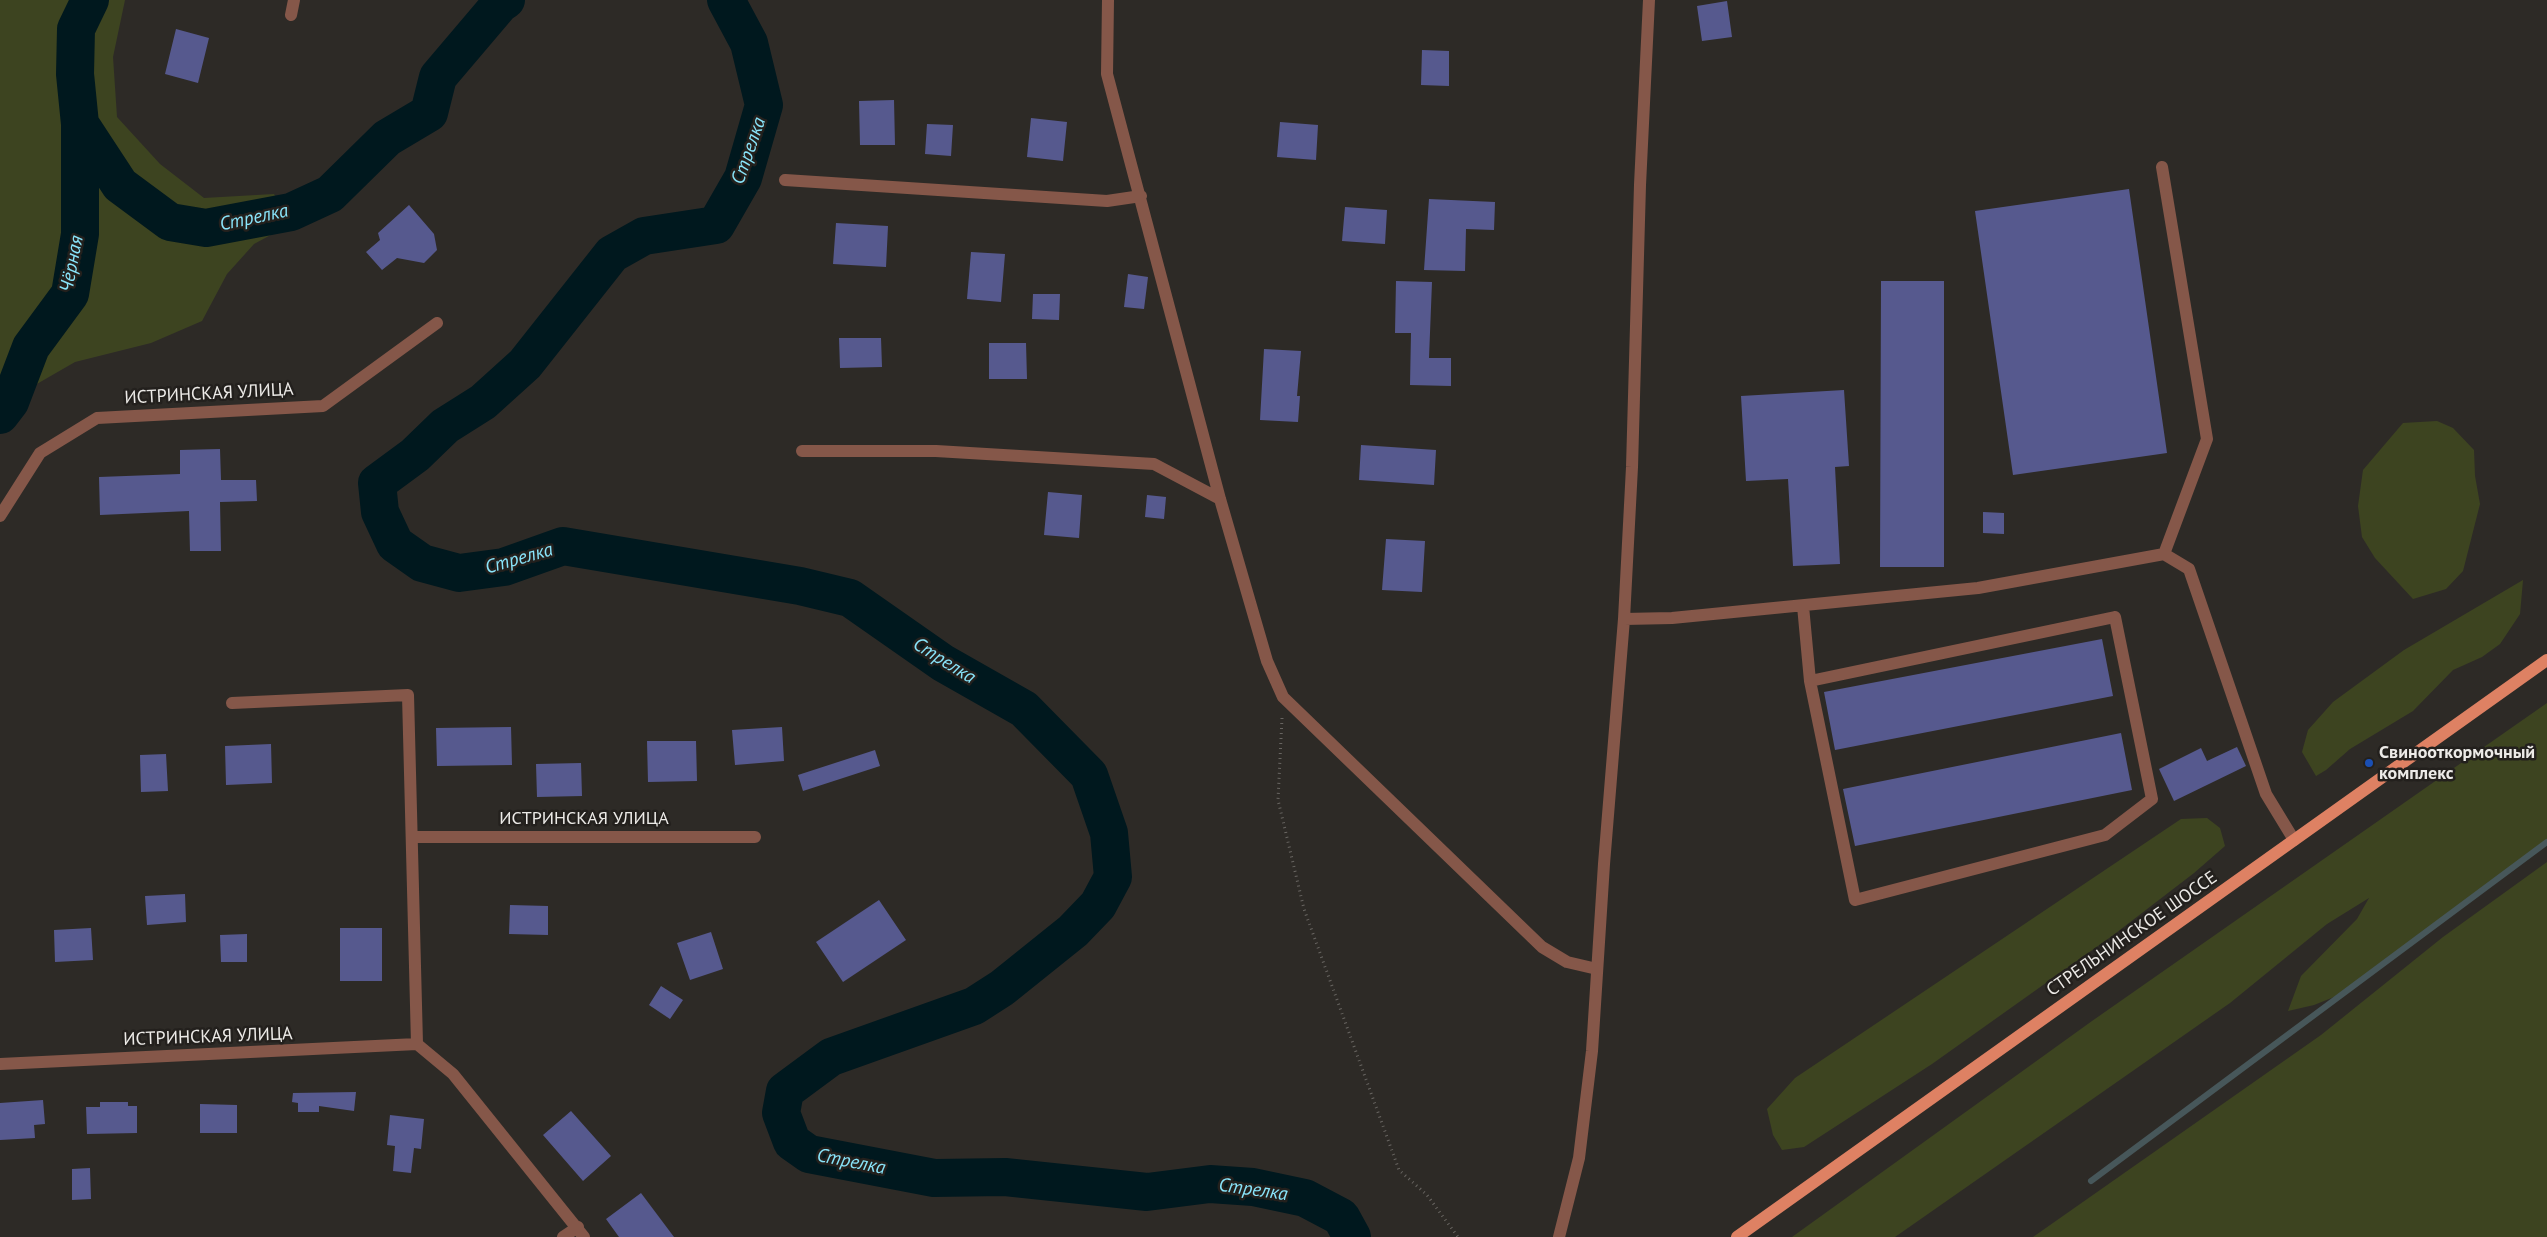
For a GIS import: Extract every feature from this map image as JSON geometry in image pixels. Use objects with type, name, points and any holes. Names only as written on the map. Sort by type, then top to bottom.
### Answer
[{"type":"main road","name":"СТРЕЛЬНИНСКОЕ ШОССЕ","points":[[1737,1237],[2547,660]]},
{"type":"street","points":[[291,15],[294,0]]},
{"type":"street","points":[[1108,0],[1107,74],[1141,196],[1220,499],[1267,661],[1283,697],[1542,947],[1567,962],[1598,968]]},
{"type":"street","points":[[1559,1237],[1579,1158],[1592,1051],[1624,619],[1632,457],[1640,185],[1649,0]]},
{"type":"street","points":[[2162,168],[2207,439],[2164,554]]},
{"type":"street","points":[[785,180],[1107,201],[1141,196]]},
{"type":"street","name":"ИСТРИНСКАЯ УЛИЦА","points":[[0,516],[40,453],[97,418],[323,406],[437,322]]},
{"type":"street","points":[[802,451],[936,451],[1154,464],[1220,499]]},
{"type":"street","points":[[1624,619],[1672,618],[1978,588],[2164,554],[2189,569],[2266,794],[2294,840]]},
{"type":"street","points":[[1803,606],[1810,681],[1854,900],[2105,835],[2152,799],[2115,618],[1810,681]]},
{"type":"street","points":[[232,703],[408,695],[417,1044],[453,1074],[581,1232],[563,1237]]},
{"type":"street","name":"ИСТРИНСКАЯ УЛИЦА","points":[[412,837],[755,837]]},
{"type":"street","name":"ИСТРИНСКАЯ УЛИЦА","points":[[0,1064],[417,1044]]},
{"type":"path","points":[[1283,697],[1278,800],[1304,909],[1399,1170],[1427,1195],[1458,1237]]},
{"type":"green space","points":[[0,0],[125,0],[113,57],[117,117],[160,164],[204,198],[274,194],[291,224],[254,244],[227,274],[202,321],[151,343],[75,362],[9,400],[0,411]]},
{"type":"green space","points":[[2437,421],[2453,428],[2474,450],[2475,476],[2480,504],[2463,571],[2446,589],[2413,599],[2375,558],[2362,537],[2358,506],[2363,470],[2403,423]]},
{"type":"green space","points":[[2523,580],[2520,614],[2500,644],[2482,657],[2453,670],[2413,711],[2350,749],[2326,770],[2316,776],[2302,752],[2308,730],[2333,702],[2404,650]]},
{"type":"green space","points":[[2547,703],[2547,842],[2349,991],[2314,1005],[2288,1011],[2301,976],[2357,919],[2369,898],[2327,924],[2230,1003],[1895,1237],[1792,1237],[2092,1021]]},
{"type":"green space","points":[[2207,818],[2220,828],[2225,846],[2194,873],[2112,936],[1932,1064],[1804,1147],[1782,1150],[1773,1135],[1767,1109],[1795,1078],[2181,819]]},
{"type":"green space","points":[[2547,862],[2547,1237],[2033,1237],[2321,1035],[2443,937]]},
{"type":"building","points":[[1727,1],[1732,37],[1702,41],[1697,6]]},
{"type":"building","points":[[176,29],[209,38],[198,83],[165,74]]},
{"type":"building","points":[[1422,50],[1449,51],[1449,86],[1421,85]]},
{"type":"building","points":[[894,100],[895,145],[860,145],[859,101]]},
{"type":"building","points":[[1031,118],[1067,122],[1063,161],[1027,157]]},
{"type":"building","points":[[1280,122],[1318,125],[1316,160],[1277,157]]},
{"type":"building","points":[[927,124],[953,125],[951,156],[925,154]]},
{"type":"building","points":[[2129,189],[2167,453],[2013,475],[1975,211]]},
{"type":"building","points":[[1429,199],[1495,202],[1494,230],[1466,229],[1465,271],[1424,270]]},
{"type":"building","points":[[409,205],[434,234],[437,250],[424,263],[397,258],[382,270],[366,252],[380,240],[378,233]]},
{"type":"building","points":[[1345,207],[1387,210],[1385,244],[1342,241]]},
{"type":"building","points":[[836,223],[888,226],[886,267],[833,264]]},
{"type":"building","points":[[971,252],[1005,254],[1001,302],[967,299]]},
{"type":"building","points":[[1128,274],[1148,277],[1144,309],[1124,307]]},
{"type":"building","points":[[1396,281],[1432,282],[1429,358],[1451,358],[1451,386],[1410,385],[1411,333],[1395,333]]},
{"type":"building","points":[[1881,281],[1944,281],[1944,567],[1880,567]]},
{"type":"building","points":[[1033,294],[1060,294],[1059,320],[1032,319]]},
{"type":"building","points":[[839,338],[881,338],[882,367],[840,368]]},
{"type":"building","points":[[989,343],[1026,343],[1027,379],[989,379]]},
{"type":"building","points":[[1264,349],[1301,351],[1297,396],[1300,396],[1298,422],[1260,420]]},
{"type":"building","points":[[1844,390],[1849,466],[1835,467],[1840,564],[1793,566],[1788,479],[1746,481],[1741,396]]},
{"type":"building","points":[[1361,445],[1436,450],[1434,485],[1359,480]]},
{"type":"building","points":[[220,449],[221,480],[256,480],[257,501],[220,502],[221,551],[190,551],[189,511],[100,515],[99,477],[180,474],[180,450]]},
{"type":"building","points":[[1048,492],[1082,495],[1079,538],[1044,535]]},
{"type":"building","points":[[1147,495],[1166,497],[1164,519],[1145,517]]},
{"type":"building","points":[[1983,512],[2004,513],[2004,534],[1983,533]]},
{"type":"building","points":[[1386,539],[1425,541],[1422,592],[1382,590]]},
{"type":"building","points":[[2102,639],[2113,696],[1835,750],[1824,692]]},
{"type":"building","points":[[511,727],[512,765],[437,766],[436,728]]},
{"type":"building","points":[[782,727],[784,761],[735,765],[732,730]]},
{"type":"building","points":[[2121,733],[2132,790],[1855,846],[1843,789]]},
{"type":"building","points":[[647,741],[696,741],[697,781],[648,782]]},
{"type":"building","points":[[271,744],[272,783],[226,785],[225,746]]},
{"type":"building","points":[[2237,747],[2246,766],[2174,801],[2159,769],[2201,748],[2207,761]]},
{"type":"building","points":[[875,750],[880,766],[803,791],[798,775]]},
{"type":"building","points":[[166,754],[168,791],[141,792],[140,755]]},
{"type":"building","points":[[581,763],[582,796],[537,797],[536,764]]},
{"type":"building","points":[[185,894],[186,922],[147,925],[145,896]]},
{"type":"building","points":[[879,900],[906,940],[843,982],[816,942]]},
{"type":"building","points":[[510,905],[548,906],[548,935],[509,934]]},
{"type":"building","points":[[91,928],[93,960],[55,962],[54,930]]},
{"type":"building","points":[[340,928],[382,928],[382,981],[340,981]]},
{"type":"building","points":[[711,932],[723,969],[690,980],[677,943]]},
{"type":"building","points":[[247,934],[247,962],[221,962],[220,935]]},
{"type":"building","points":[[661,986],[683,1000],[670,1019],[649,1005]]},
{"type":"building","points":[[356,1092],[354,1111],[319,1106],[319,1112],[298,1112],[298,1103],[292,1102],[293,1093]]},
{"type":"building","points":[[43,1100],[45,1124],[34,1125],[35,1138],[0,1140],[0,1103]]},
{"type":"building","points":[[100,1102],[128,1102],[128,1106],[137,1106],[137,1133],[87,1134],[86,1107],[100,1107]]},
{"type":"building","points":[[200,1104],[237,1105],[237,1133],[200,1133]]},
{"type":"building","points":[[571,1111],[611,1156],[583,1181],[543,1135]]},
{"type":"building","points":[[390,1115],[424,1119],[421,1149],[414,1148],[411,1173],[393,1171],[395,1146],[387,1145]]},
{"type":"building","points":[[90,1168],[91,1199],[72,1200],[72,1169]]},
{"type":"building","points":[[641,1193],[674,1237],[619,1237],[606,1219]]},
{"type":"waterway","name":"Стрелка","points":[[90,0],[76,29],[75,74],[80,124],[120,185],[170,222],[206,228],[291,212],[330,194],[387,138],[429,113],[438,77],[500,4],[506,0]]},
{"type":"waterway","name":"Стрелка","points":[[726,0],[749,43],[764,105],[743,178],[716,225],[644,236],[612,254],[525,364],[483,402],[445,426],[415,455],[377,483],[380,512],[395,544],[422,563],[459,573],[504,567],[563,546],[800,586],[850,598],[943,663],[1024,709],[1089,775],[1109,833],[1113,877],[1098,905],[1073,931],[1002,988],[974,1006],[831,1057],[785,1091],[781,1113],[792,1142],[809,1154],[934,1178],[1005,1177],[1147,1192],[1210,1184],[1253,1187],[1305,1198],[1341,1217],[1352,1237]]},
{"type":"waterway","name":"Чёрная","points":[[0,415],[10,402],[31,347],[70,294],[80,234],[80,124]]},
{"type":"waterway","points":[[2091,1181],[2547,842]]},
{"type":"place","name":"Свинооткормочный комплекс","points":[[2369,763]]}]
